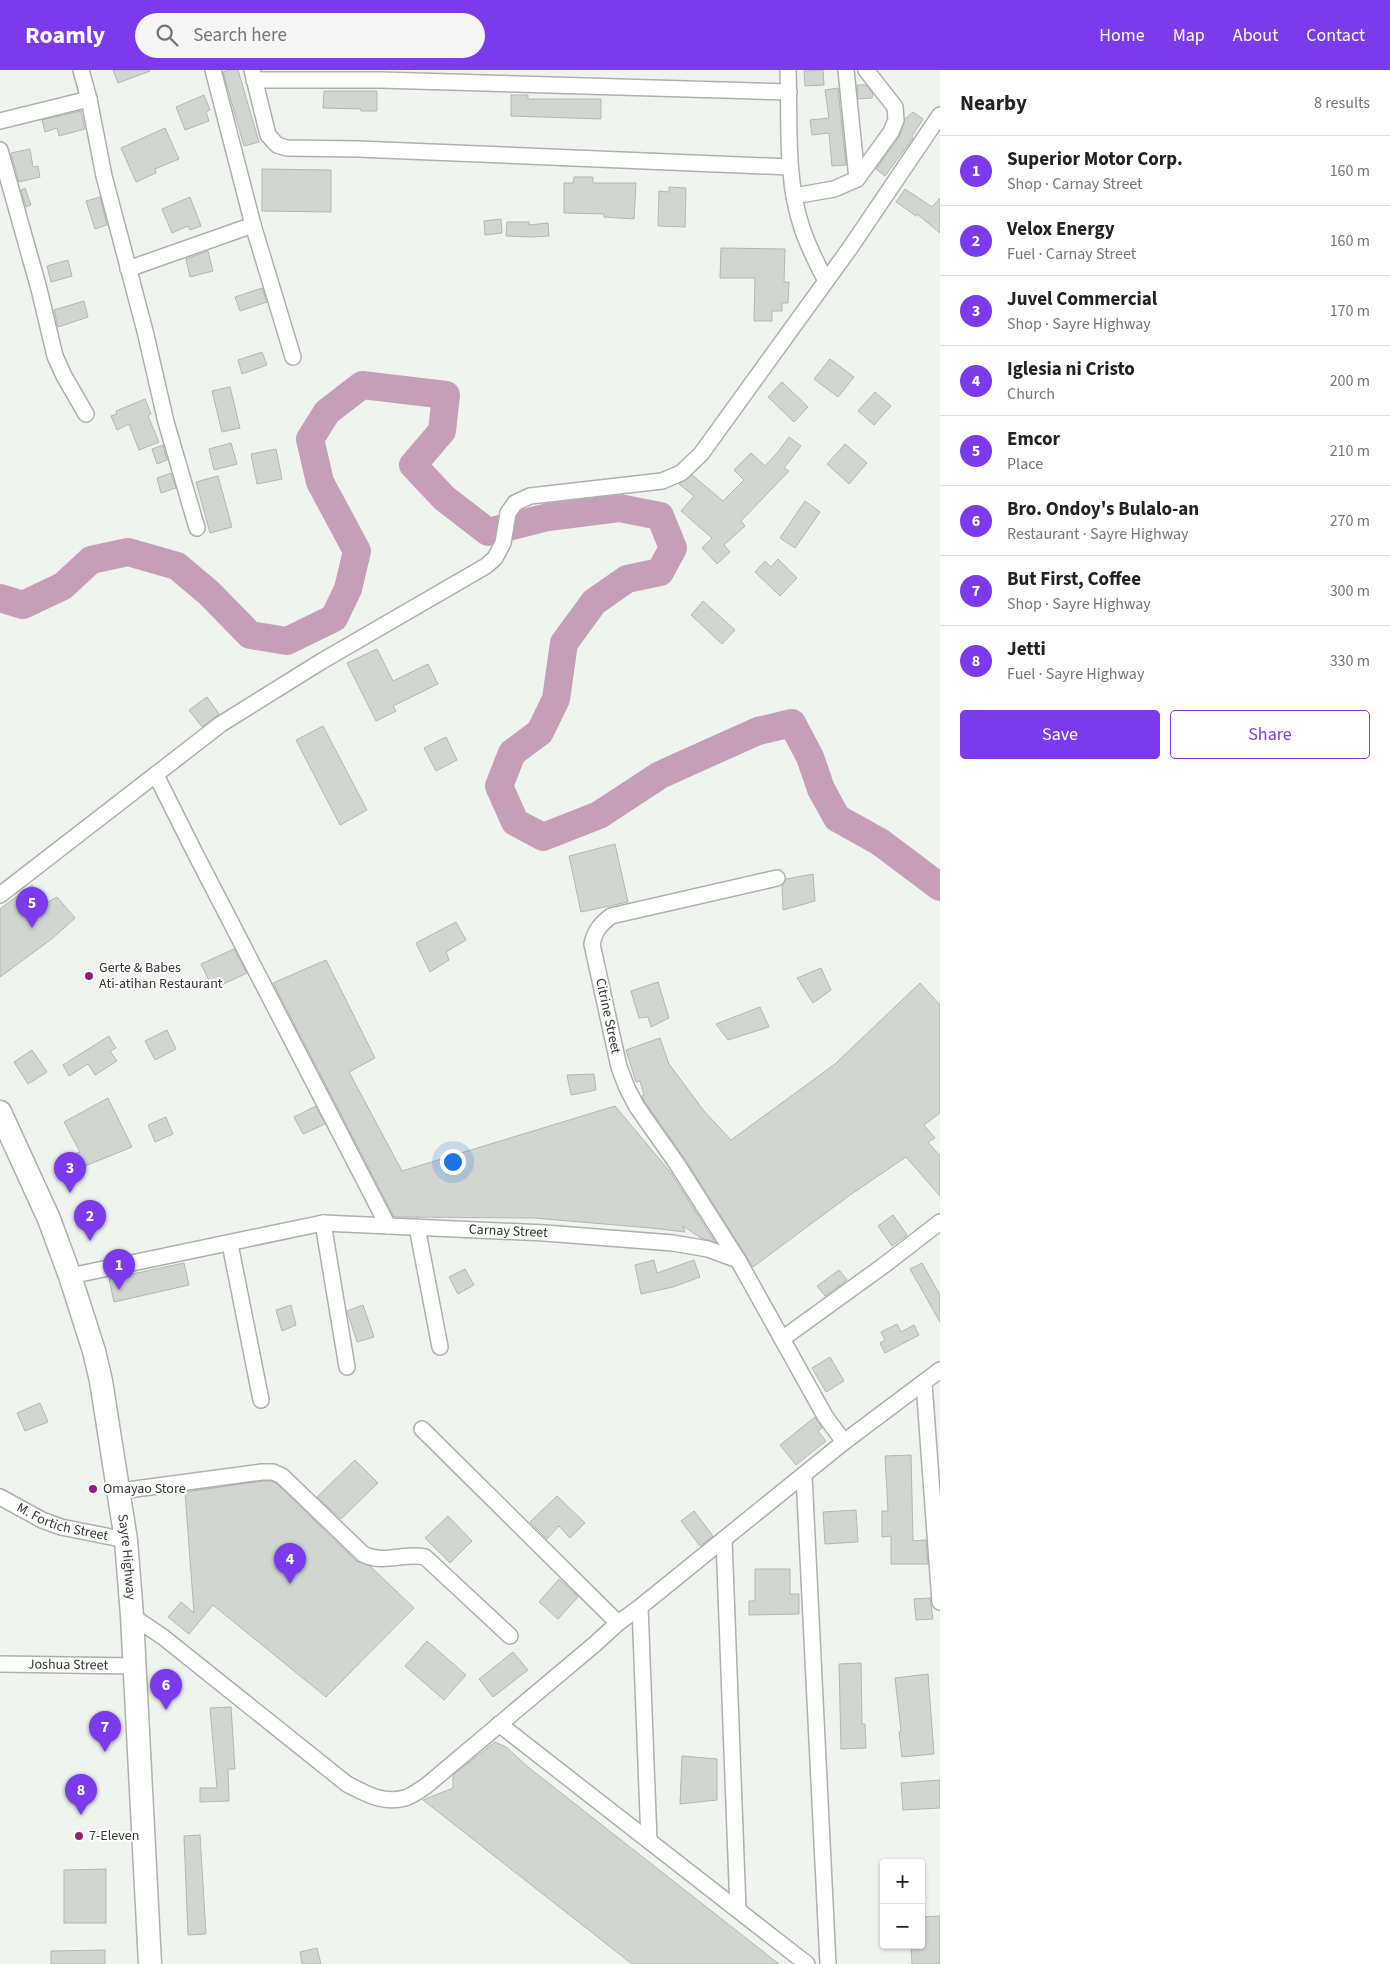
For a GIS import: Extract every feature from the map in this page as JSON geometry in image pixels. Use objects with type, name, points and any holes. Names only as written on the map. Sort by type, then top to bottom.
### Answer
[{"type":"highway","name":"Sayre Highway","points":[[0,1112],[49,1219],[70,1276],[94,1351],[101,1381],[120,1492],[126,1540],[132,1616],[150,1964]]},
{"type":"street","points":[[81,70],[89,99],[104,176],[145,331],[166,422],[196,528]]},
{"type":"street","points":[[213,70],[253,225],[293,357]]},
{"type":"street","points":[[788,70],[790,167],[794,196],[804,235],[826,281]]},
{"type":"street","points":[[846,70],[857,179]]},
{"type":"street","points":[[794,196],[834,189],[857,179],[891,132],[897,114],[896,107],[866,70]]},
{"type":"street","points":[[789,92],[253,75],[268,135],[277,145],[288,148],[358,149],[790,167]]},
{"type":"street","points":[[0,121],[89,99]]},
{"type":"street","points":[[0,895],[221,724],[322,661],[486,566],[495,558],[502,543],[508,513],[516,503],[530,496],[662,481],[681,472],[701,454],[850,248],[940,115]]},
{"type":"street","points":[[0,150],[39,289],[55,356],[86,414]]},
{"type":"street","points":[[128,269],[253,225]]},
{"type":"street","points":[[156,775],[194,854],[388,1226]]},
{"type":"street","name":"Citrine Street","points":[[738,1260],[637,1107],[627,1088],[619,1067],[592,944],[595,933],[601,924],[611,916],[777,878]]},
{"type":"street","points":[[782,1339],[940,1222]]},
{"type":"street","points":[[323,1223],[347,1367]]},
{"type":"street","name":"Carnay Street","points":[[70,1276],[323,1223],[545,1233],[673,1243],[708,1249],[738,1260]]},
{"type":"street","points":[[418,1227],[440,1347]]},
{"type":"street","points":[[230,1244],[261,1400]]},
{"type":"street","points":[[738,1260],[825,1416],[844,1442]]},
{"type":"street","points":[[132,1616],[163,1637],[347,1784],[368,1795],[383,1800],[406,1798],[426,1786],[618,1623],[844,1442],[924,1384],[940,1370]]},
{"type":"street","points":[[924,1384],[940,1602]]},
{"type":"street","points":[[422,1429],[618,1623]]},
{"type":"street","points":[[120,1492],[273,1472],[282,1476],[363,1554],[372,1559],[381,1560],[414,1555],[426,1557],[510,1636]]},
{"type":"street","points":[[804,1475],[828,1964]]},
{"type":"street","name":"M. Fortich Street","points":[[0,1497],[42,1520],[61,1527],[126,1540]]},
{"type":"street","points":[[724,1539],[738,1910]]},
{"type":"street","points":[[640,1607],[649,1841]]},
{"type":"street","name":"Joshua Street","points":[[0,1664],[134,1666]]},
{"type":"street","points":[[498,1724],[806,1964]]},
{"type":"building","points":[[113,70],[150,70],[150,71],[118,83]]},
{"type":"building","points":[[238,70],[259,142],[244,146],[223,72]]},
{"type":"building","points":[[823,70],[824,85],[805,86],[804,71]]},
{"type":"building","points":[[857,85],[866,85],[873,94],[872,98],[858,99]]},
{"type":"building","points":[[838,88],[846,165],[832,166],[829,133],[812,135],[810,120],[829,118],[825,90]]},
{"type":"building","points":[[324,91],[377,91],[377,111],[323,108]]},
{"type":"building","points":[[204,95],[210,110],[206,112],[209,121],[185,130],[176,107]]},
{"type":"building","points":[[511,95],[528,95],[528,99],[601,99],[601,119],[511,116]]},
{"type":"building","points":[[81,111],[85,129],[59,136],[57,128],[45,132],[42,120]]},
{"type":"building","points":[[913,112],[923,119],[912,136],[913,138],[885,176],[876,169],[899,137],[905,119]]},
{"type":"building","points":[[165,128],[179,159],[155,169],[156,173],[136,182],[121,148]]},
{"type":"building","points":[[30,149],[33,167],[38,166],[40,177],[19,182],[11,153]]},
{"type":"building","points":[[262,169],[331,170],[331,212],[262,211]]},
{"type":"building","points":[[574,177],[593,177],[593,183],[636,183],[634,219],[604,217],[604,214],[564,213],[564,183],[573,183]]},
{"type":"building","points":[[669,187],[686,188],[685,227],[658,226],[659,191],[669,192]]},
{"type":"building","points":[[25,188],[31,205],[26,207],[21,190]]},
{"type":"building","points":[[905,189],[932,207],[940,198],[940,233],[917,214],[916,216],[896,202]]},
{"type":"building","points":[[100,197],[107,225],[95,229],[86,201]]},
{"type":"building","points":[[190,197],[201,226],[190,230],[188,226],[172,233],[162,209]]},
{"type":"building","points":[[501,219],[502,233],[485,235],[484,221]]},
{"type":"building","points":[[507,222],[529,222],[529,225],[548,223],[549,236],[506,236]]},
{"type":"building","points":[[721,248],[785,249],[784,282],[789,282],[788,303],[782,303],[782,311],[772,311],[772,321],[754,321],[755,278],[720,278]]},
{"type":"building","points":[[208,251],[213,271],[190,277],[186,259]]},
{"type":"building","points":[[68,260],[72,276],[51,282],[47,266]]},
{"type":"building","points":[[262,288],[267,302],[240,311],[235,297]]},
{"type":"building","points":[[84,301],[88,317],[58,327],[54,310]]},
{"type":"building","points":[[262,352],[267,365],[242,374],[238,360]]},
{"type":"building","points":[[830,359],[854,377],[838,397],[814,379]]},
{"type":"building","points":[[782,382],[808,407],[794,422],[768,397]]},
{"type":"building","points":[[230,387],[240,428],[222,432],[212,391]]},
{"type":"building","points":[[875,392],[891,406],[874,425],[858,411]]},
{"type":"building","points":[[145,399],[151,414],[148,416],[159,442],[139,450],[129,424],[117,430],[111,416],[117,414],[116,411]]},
{"type":"building","points":[[789,437],[801,446],[784,468],[789,471],[741,521],[745,526],[724,545],[730,552],[717,564],[702,548],[712,538],[681,511],[694,496],[679,484],[692,475],[723,501],[744,480],[734,470],[751,453],[765,466]]},
{"type":"building","points":[[231,443],[237,464],[214,470],[209,449]]},
{"type":"building","points":[[845,444],[867,463],[849,484],[827,464]]},
{"type":"building","points":[[163,445],[167,460],[157,464],[152,449]]},
{"type":"building","points":[[276,449],[282,479],[257,484],[251,454]]},
{"type":"building","points":[[171,473],[176,488],[161,493],[157,478]]},
{"type":"building","points":[[218,476],[232,527],[210,533],[196,482]]},
{"type":"building","points":[[805,501],[820,512],[795,548],[780,538]]},
{"type":"building","points":[[778,559],[797,578],[780,596],[755,572],[765,561],[771,567]]},
{"type":"building","points":[[703,601],[735,630],[722,644],[691,615]]},
{"type":"building","points":[[377,649],[393,681],[428,664],[438,684],[393,706],[396,711],[376,721],[347,663]]},
{"type":"building","points":[[207,697],[219,714],[202,727],[189,710]]},
{"type":"building","points":[[323,726],[367,810],[340,825],[296,740]]},
{"type":"building","points":[[446,737],[457,760],[436,771],[424,748]]},
{"type":"building","points":[[615,844],[628,902],[581,912],[569,856]]},
{"type":"building","points":[[813,874],[815,901],[783,910],[782,886],[786,879]]},
{"type":"building","points":[[32,885],[48,902],[57,897],[75,918],[53,938],[0,977],[0,909]]},
{"type":"building","points":[[456,922],[466,940],[446,952],[449,960],[430,972],[416,943]]},
{"type":"building","points":[[234,949],[247,973],[213,989],[201,964]]},
{"type":"building","points":[[326,960],[375,1058],[349,1072],[402,1171],[615,1106],[671,1173],[715,1242],[701,1238],[683,1226],[685,1232],[534,1218],[394,1217],[273,983]]},
{"type":"building","points":[[821,968],[831,990],[813,1003],[797,978]]},
{"type":"building","points":[[658,982],[669,1018],[651,1027],[648,1017],[639,1018],[631,991]]},
{"type":"building","points":[[920,983],[940,1005],[940,1113],[924,1125],[935,1138],[928,1142],[940,1156],[940,1196],[906,1157],[850,1195],[753,1267],[685,1159],[645,1102],[642,1096],[644,1095],[640,1081],[636,1082],[626,1050],[660,1038],[669,1064],[704,1111],[731,1140],[835,1064]]},
{"type":"building","points":[[760,1007],[769,1027],[728,1040],[716,1024]]},
{"type":"building","points":[[167,1030],[176,1049],[155,1060],[145,1041]]},
{"type":"building","points":[[109,1036],[116,1048],[110,1051],[117,1061],[95,1075],[88,1064],[69,1076],[63,1065]]},
{"type":"building","points":[[32,1050],[47,1072],[28,1084],[14,1062]]},
{"type":"building","points":[[594,1074],[596,1090],[571,1095],[567,1075]]},
{"type":"building","points":[[108,1098],[132,1147],[80,1168],[74,1154],[80,1152],[64,1122]]},
{"type":"building","points":[[316,1106],[325,1124],[303,1134],[294,1117]]},
{"type":"building","points":[[166,1117],[173,1134],[155,1142],[148,1125]]},
{"type":"building","points":[[893,1215],[907,1235],[892,1246],[878,1226]]},
{"type":"building","points":[[654,1260],[657,1273],[694,1260],[700,1277],[673,1287],[641,1294],[635,1265]]},
{"type":"building","points":[[184,1263],[189,1285],[114,1302],[109,1279]]},
{"type":"building","points":[[922,1263],[940,1295],[940,1322],[910,1269]]},
{"type":"building","points":[[465,1269],[474,1285],[458,1294],[449,1277]]},
{"type":"building","points":[[839,1270],[847,1280],[825,1296],[817,1286]]},
{"type":"building","points":[[291,1305],[296,1325],[282,1331],[276,1310]]},
{"type":"building","points":[[363,1305],[374,1337],[357,1342],[347,1311]]},
{"type":"building","points":[[897,1324],[901,1332],[914,1325],[919,1335],[885,1353],[880,1343],[885,1340],[881,1332]]},
{"type":"building","points":[[830,1357],[844,1381],[826,1392],[812,1368]]},
{"type":"building","points":[[40,1403],[48,1422],[25,1431],[17,1413]]},
{"type":"building","points":[[815,1417],[822,1428],[818,1431],[826,1441],[796,1465],[780,1445]]},
{"type":"building","points":[[911,1455],[913,1541],[926,1540],[928,1564],[891,1564],[891,1536],[882,1537],[882,1511],[888,1511],[885,1456]]},
{"type":"building","points":[[355,1460],[378,1483],[341,1519],[317,1497]]},
{"type":"building","points":[[271,1481],[277,1484],[356,1561],[370,1566],[414,1608],[326,1697],[213,1605],[189,1634],[168,1617],[181,1602],[194,1613],[185,1492]]},
{"type":"building","points":[[557,1496],[585,1523],[570,1538],[559,1526],[547,1539],[530,1522]]},
{"type":"building","points":[[856,1510],[858,1542],[825,1544],[823,1512]]},
{"type":"building","points":[[694,1511],[713,1536],[700,1546],[681,1521]]},
{"type":"building","points":[[448,1516],[472,1541],[450,1563],[425,1538]]},
{"type":"building","points":[[755,1569],[790,1569],[790,1594],[799,1594],[799,1614],[749,1615],[749,1601],[755,1601]]},
{"type":"building","points":[[559,1579],[578,1597],[558,1619],[539,1602]]},
{"type":"building","points":[[930,1598],[933,1619],[916,1620],[914,1599]]},
{"type":"building","points":[[427,1641],[466,1675],[444,1700],[405,1666]]},
{"type":"building","points":[[513,1652],[528,1670],[493,1697],[479,1679]]},
{"type":"building","points":[[861,1663],[862,1724],[865,1724],[866,1748],[841,1749],[839,1664]]},
{"type":"building","points":[[928,1674],[934,1754],[902,1757],[895,1678]]},
{"type":"building","points":[[231,1707],[235,1769],[228,1769],[229,1801],[200,1802],[200,1788],[217,1788],[210,1708]]},
{"type":"building","points":[[495,1742],[506,1747],[528,1767],[779,1964],[632,1964],[423,1800],[453,1788],[453,1775]]},
{"type":"building","points":[[682,1756],[717,1759],[717,1800],[680,1804]]},
{"type":"building","points":[[940,1780],[940,1808],[903,1810],[901,1783]]},
{"type":"building","points":[[200,1835],[206,1934],[188,1935],[184,1836]]},
{"type":"building","points":[[106,1869],[106,1923],[64,1923],[64,1870]]},
{"type":"building","points":[[940,1916],[940,1964],[912,1964],[911,1949],[925,1949],[925,1917]]},
{"type":"building","points":[[317,1948],[321,1964],[302,1964],[300,1952]]},
{"type":"building","points":[[105,1950],[105,1964],[51,1964],[51,1951]]},
{"type":"waterway","points":[[0,598],[23,605],[63,586],[91,560],[128,552],[177,566],[209,593],[250,635],[287,641],[334,618],[348,589],[357,551],[320,482],[310,439],[327,412],[362,385],[446,395],[442,431],[413,465],[444,498],[488,532],[548,517],[619,508],[660,516],[673,548],[660,572],[627,579],[594,602],[564,643],[556,699],[540,732],[512,753],[499,786],[515,822],[543,837],[599,815],[660,775],[758,731],[792,723],[810,757],[821,789],[837,818],[880,842],[940,887]]},
{"type":"place","name":"Emcor","points":[[32,928]]},
{"type":"place","name":"Gerte & Babes Ati-atihan Restaurant","points":[[89,976]]},
{"type":"place","name":"Juvel Commercial","points":[[70,1193]]},
{"type":"place","name":"Velox Energy","points":[[90,1241]]},
{"type":"place","name":"Superior Motor Corp.","points":[[119,1290]]},
{"type":"place","name":"Omayao Store","points":[[93,1489]]},
{"type":"place","name":"Iglesia ni Cristo","points":[[290,1584]]},
{"type":"place","name":"Bro. Ondoy's Bulalo-an","points":[[166,1710]]},
{"type":"place","name":"But First, Coffee","points":[[105,1752]]},
{"type":"place","name":"Jetti","points":[[81,1815]]},
{"type":"place","name":"7-Eleven","points":[[79,1836]]}]
